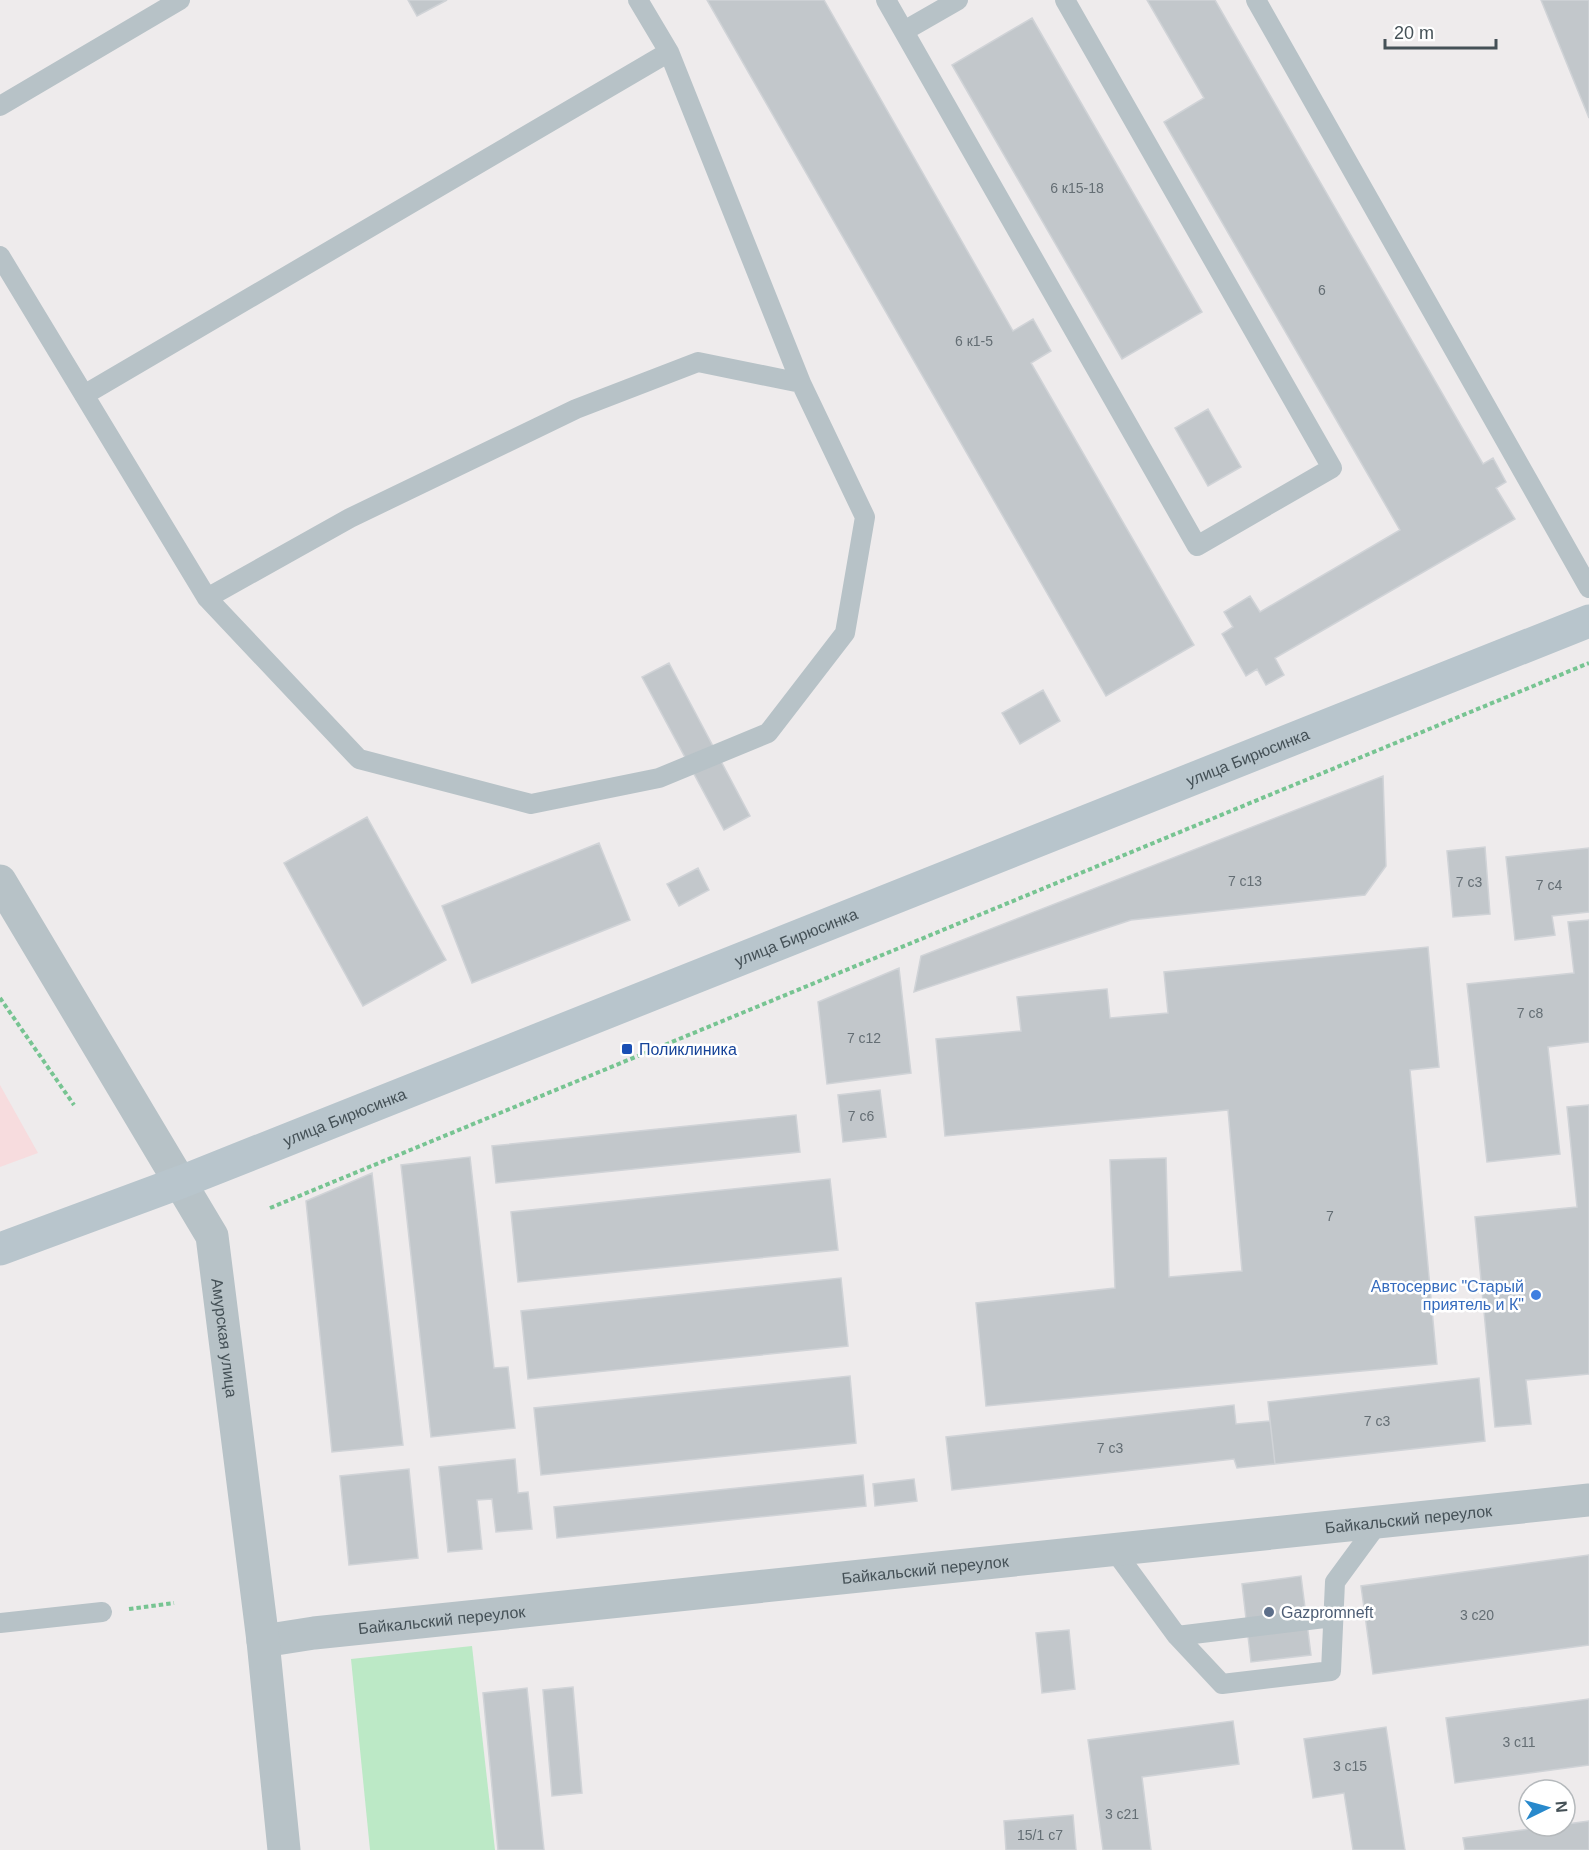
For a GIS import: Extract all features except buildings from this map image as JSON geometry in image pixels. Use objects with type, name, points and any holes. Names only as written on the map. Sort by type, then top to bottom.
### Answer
[{"type":"main road","name":"улица Бирюсинка","points":[[0,1249],[181,1182],[1589,621]]},
{"type":"street","name":"Амурская улица","points":[[0,881],[212,1236],[263,1641],[284,1850]]},
{"type":"street","name":"Байкальский переулок","points":[[263,1641],[314,1633],[1589,1500]]},
{"type":"lane","points":[[0,106],[180,0]]},
{"type":"lane","points":[[0,256],[207,598],[359,759],[531,804],[659,778],[768,733],[845,633],[865,518],[801,383],[669,52],[638,0]]},
{"type":"lane","points":[[886,0],[1197,546],[1332,468],[1065,0]]},
{"type":"lane","points":[[904,31],[958,0]]},
{"type":"lane","points":[[1256,0],[1554,521],[1589,588]]},
{"type":"lane","points":[[84,395],[669,52]]},
{"type":"lane","points":[[207,598],[350,518],[576,409],[698,363],[801,383]]},
{"type":"lane","points":[[1114,1550],[1177,1636],[1222,1684],[1331,1671],[1335,1582],[1379,1522]]},
{"type":"lane","points":[[0,1623],[102,1612]]},
{"type":"lane","points":[[1177,1636],[1333,1617]]},
{"type":"path","points":[[270,1208],[1589,663]]},
{"type":"path","points":[[0,998],[74,1105]]},
{"type":"path","points":[[102,1612],[174,1603]]},
{"type":"shaded area","points":[[0,1085],[38,1153],[0,1167]]},
{"type":"green space","points":[[472,1646],[495,1850],[370,1850],[351,1659]]},
{"type":"place","name":"Поликлиника","points":[[627,1049]]},
{"type":"place","name":"Автосервис \"Старый приятель и К\"","points":[[1536,1295]]},
{"type":"place","name":"Gazpromneft","points":[[1269,1612]]}]
